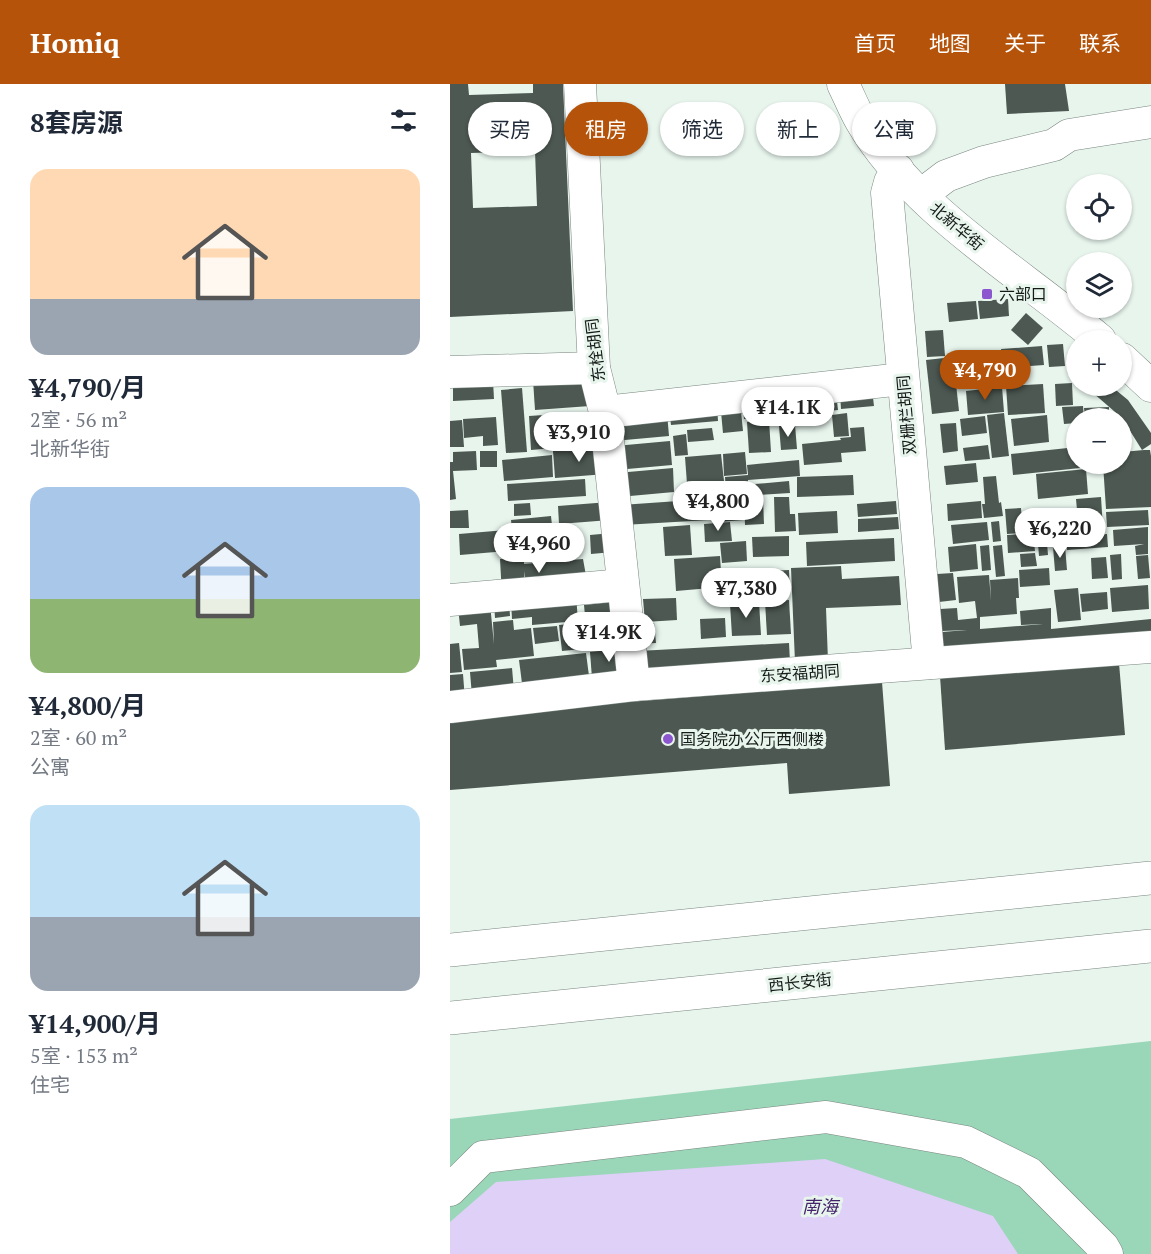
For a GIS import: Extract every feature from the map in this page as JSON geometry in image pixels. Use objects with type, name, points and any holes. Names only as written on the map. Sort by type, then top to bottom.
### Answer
[{"type":"highway","points":[[450,950],[1151,879]]},
{"type":"highway","name":"西长安街","points":[[450,1018],[1151,946]]},
{"type":"street","name":"东栓胡同","points":[[580,84],[594,368],[605,412],[634,685]]},
{"type":"street","name":"北新华街","points":[[843,84],[861,122],[898,170],[921,195],[968,236],[1088,330]]},
{"type":"street","points":[[921,195],[946,176],[984,162],[1054,145],[1069,135],[1151,122]]},
{"type":"street","name":"双栅栏胡同","points":[[898,170],[890,182],[887,193],[929,663]]},
{"type":"street","points":[[450,372],[594,368]]},
{"type":"street","points":[[1132,368],[1149,382]]},
{"type":"street","points":[[605,412],[902,380]]},
{"type":"street","points":[[450,600],[623,585]]},
{"type":"street","name":"东安福胡同","points":[[450,707],[634,685],[1151,647]]},
{"type":"street","points":[[450,1190],[483,1157],[826,1117],[966,1142],[1029,1173],[1103,1247],[1107,1254]]},
{"type":"green space","points":[[1151,1041],[1151,1254],[450,1254],[450,1119]]},
{"type":"water","name":"南海","points":[[825,1159],[993,1216],[1018,1254],[450,1254],[450,1222],[496,1182]]},
{"type":"building","points":[[450,84],[468,84],[469,95],[533,93],[533,84],[563,84],[564,156],[566,156],[573,311],[450,317]]},
{"type":"building","points":[[1005,84],[1065,84],[1069,111],[1007,114]]},
{"type":"building","points":[[1008,299],[1009,316],[980,319],[978,301]]},
{"type":"building","points":[[976,301],[978,319],[949,322],[947,303]]},
{"type":"building","points":[[1026,313],[1043,328],[1028,345],[1011,330]]},
{"type":"building","points":[[943,330],[945,356],[927,357],[925,331]]},
{"type":"building","points":[[1063,344],[1065,366],[1049,367],[1047,345]]},
{"type":"building","points":[[1042,346],[1044,365],[1003,368],[1001,349]]},
{"type":"building","points":[[999,353],[1001,370],[964,374],[962,357]]},
{"type":"building","points":[[953,357],[959,411],[932,414],[926,360]]},
{"type":"building","points":[[588,377],[590,406],[535,410],[533,380]]},
{"type":"building","points":[[493,381],[494,399],[453,401],[453,383]]},
{"type":"building","points":[[1066,383],[1066,396],[1073,396],[1073,405],[1056,406],[1055,384]]},
{"type":"building","points":[[1043,384],[1045,413],[1008,415],[1006,386]]},
{"type":"building","points":[[1002,387],[1004,412],[968,415],[966,391]]},
{"type":"building","points":[[522,388],[527,452],[506,453],[501,390]]},
{"type":"building","points":[[872,389],[874,406],[841,409],[840,392]]},
{"type":"building","points":[[836,393],[838,410],[810,413],[809,395]]},
{"type":"building","points":[[1097,396],[1123,396],[1128,400],[1151,433],[1151,444],[1142,450],[1132,434],[1132,408],[1110,408]]},
{"type":"building","points":[[785,398],[787,416],[744,419],[743,401]]},
{"type":"building","points":[[717,404],[718,421],[671,425],[669,408]]},
{"type":"building","points":[[1083,406],[1083,408],[1066,408],[1066,424],[1064,424],[1062,407]]},
{"type":"building","points":[[602,411],[604,436],[553,439],[554,448],[531,450],[529,416]]},
{"type":"building","points":[[741,411],[743,431],[723,433],[721,412]]},
{"type":"building","points":[[667,413],[669,436],[614,441],[612,418]]},
{"type":"building","points":[[847,413],[849,436],[834,437],[832,415]]},
{"type":"building","points":[[1004,413],[1009,456],[992,458],[987,415]]},
{"type":"building","points":[[1047,415],[1049,442],[1014,446],[1011,419]]},
{"type":"building","points":[[985,416],[987,433],[962,436],[960,419]]},
{"type":"building","points":[[496,417],[498,445],[483,446],[483,436],[464,438],[463,419]]},
{"type":"building","points":[[462,420],[464,447],[450,447],[450,421]]},
{"type":"building","points":[[769,420],[771,452],[749,453],[747,422]]},
{"type":"building","points":[[956,423],[958,451],[943,453],[940,424]]},
{"type":"building","points":[[795,425],[797,449],[781,450],[779,426]]},
{"type":"building","points":[[864,427],[866,451],[841,453],[842,462],[804,465],[802,444],[841,440],[840,438],[851,437],[850,428]]},
{"type":"building","points":[[712,428],[714,440],[688,442],[687,430]]},
{"type":"building","points":[[686,434],[688,455],[675,456],[673,436]]},
{"type":"building","points":[[670,441],[672,465],[616,470],[615,446]]},
{"type":"building","points":[[988,445],[990,459],[965,461],[963,448]]},
{"type":"building","points":[[604,448],[606,474],[555,478],[553,451]]},
{"type":"building","points":[[1066,448],[1066,469],[1013,475],[1011,454]]},
{"type":"building","points":[[1150,450],[1151,507],[1106,509],[1104,474],[1132,474],[1132,451]]},
{"type":"building","points":[[476,451],[477,470],[453,471],[456,499],[450,500],[450,462],[453,462],[453,452]]},
{"type":"building","points":[[480,451],[497,451],[497,467],[480,467]]},
{"type":"building","points":[[745,452],[747,474],[724,476],[723,454]]},
{"type":"building","points":[[721,454],[724,481],[687,484],[685,457]]},
{"type":"building","points":[[552,455],[553,477],[504,481],[502,460]]},
{"type":"building","points":[[799,460],[800,476],[748,480],[748,493],[726,494],[725,477],[748,475],[747,465]]},
{"type":"building","points":[[976,463],[978,482],[946,485],[944,466]]},
{"type":"building","points":[[673,468],[674,492],[619,497],[617,473]]},
{"type":"building","points":[[1066,471],[1066,474],[1086,474],[1088,494],[1038,499],[1036,474]]},
{"type":"building","points":[[853,475],[854,495],[797,497],[797,477]]},
{"type":"building","points":[[996,476],[1003,516],[984,518],[983,477]]},
{"type":"building","points":[[585,479],[586,496],[508,501],[507,484]]},
{"type":"building","points":[[789,481],[790,493],[756,495],[755,484]]},
{"type":"building","points":[[774,497],[789,497],[790,514],[795,514],[796,531],[775,532]]},
{"type":"building","points":[[1101,497],[1103,529],[1079,531],[1076,499]]},
{"type":"building","points":[[763,498],[764,524],[745,525],[744,499]]},
{"type":"building","points":[[707,499],[709,520],[623,525],[621,505]]},
{"type":"building","points":[[742,499],[744,520],[719,522],[718,501]]},
{"type":"building","points":[[896,501],[897,514],[858,517],[857,504]]},
{"type":"building","points":[[981,501],[982,518],[948,521],[947,504]]},
{"type":"building","points":[[609,502],[610,520],[559,524],[558,506]]},
{"type":"building","points":[[530,503],[531,515],[514,516],[514,504]]},
{"type":"building","points":[[1021,508],[1023,533],[1007,534],[1005,509]]},
{"type":"building","points":[[468,510],[469,528],[450,528],[450,511]]},
{"type":"building","points":[[1148,510],[1149,525],[1107,527],[1106,512]]},
{"type":"building","points":[[837,511],[838,533],[799,535],[798,513]]},
{"type":"building","points":[[551,516],[555,553],[515,557],[511,520]]},
{"type":"building","points":[[898,517],[899,529],[858,532],[858,519]]},
{"type":"building","points":[[999,521],[1001,541],[993,542],[991,522]]},
{"type":"building","points":[[730,522],[732,541],[705,542],[704,524]]},
{"type":"building","points":[[987,522],[989,540],[953,544],[951,525]]},
{"type":"building","points":[[690,525],[692,555],[665,556],[663,527]]},
{"type":"building","points":[[1148,527],[1148,554],[1136,555],[1135,546],[1144,544],[1114,546],[1113,530]]},
{"type":"building","points":[[506,530],[507,551],[460,555],[459,534]]},
{"type":"building","points":[[1064,530],[1065,542],[1053,543],[1052,531]]},
{"type":"building","points":[[1046,531],[1048,555],[1039,556],[1037,532]]},
{"type":"building","points":[[612,533],[613,552],[591,554],[590,535]]},
{"type":"building","points":[[1033,533],[1035,551],[1008,553],[1007,535]]},
{"type":"building","points":[[1107,534],[1108,547],[1067,550],[1066,538]]},
{"type":"building","points":[[789,536],[789,556],[753,557],[752,537]]},
{"type":"building","points":[[894,538],[895,561],[807,566],[806,542]]},
{"type":"building","points":[[746,541],[747,561],[722,563],[720,543]]},
{"type":"building","points":[[976,544],[978,569],[950,572],[948,547]]},
{"type":"building","points":[[989,545],[991,570],[982,571],[980,546]]},
{"type":"building","points":[[1002,545],[1005,576],[996,577],[993,546]]},
{"type":"building","points":[[1065,546],[1067,570],[1055,571],[1053,547]]},
{"type":"building","points":[[1035,553],[1037,566],[1021,567],[1020,554]]},
{"type":"building","points":[[1121,554],[1122,579],[1112,580],[1110,555]]},
{"type":"building","points":[[1148,555],[1150,578],[1138,579],[1136,556]]},
{"type":"building","points":[[720,556],[722,587],[676,591],[674,559]]},
{"type":"building","points":[[1106,557],[1108,578],[1092,579],[1091,558]]},
{"type":"building","points":[[524,558],[524,564],[583,559],[587,581],[527,587],[524,571],[526,594],[502,595],[500,559]]},
{"type":"building","points":[[841,566],[842,579],[899,576],[901,605],[826,608],[828,661],[795,662],[791,568]]},
{"type":"building","points":[[1049,568],[1050,585],[1020,587],[1019,570]]},
{"type":"building","points":[[789,570],[790,595],[742,598],[741,572]]},
{"type":"building","points":[[953,573],[956,600],[939,602],[937,574]]},
{"type":"building","points":[[989,575],[991,601],[990,580],[1018,578],[1017,614],[980,617],[980,629],[1043,624],[1021,625],[1020,611],[1051,608],[1051,629],[1151,619],[1151,638],[944,654],[942,632],[967,630],[942,631],[940,609],[957,608],[958,620],[977,618],[975,601],[959,603],[957,577]]},
{"type":"building","points":[[1148,585],[1149,609],[1112,612],[1110,588]]},
{"type":"building","points":[[1078,588],[1081,620],[1058,622],[1054,590]]},
{"type":"building","points":[[1107,592],[1108,609],[1082,612],[1080,594]]},
{"type":"building","points":[[576,595],[578,621],[532,625],[532,617],[512,619],[511,601]]},
{"type":"building","points":[[676,598],[677,620],[645,622],[643,599]]},
{"type":"building","points":[[789,600],[791,634],[767,635],[765,602]]},
{"type":"building","points":[[621,601],[623,624],[586,627],[584,605]]},
{"type":"building","points":[[509,602],[510,616],[495,618],[494,603]]},
{"type":"building","points":[[759,602],[761,635],[732,636],[730,604]]},
{"type":"building","points":[[490,604],[494,644],[493,622],[513,620],[514,630],[531,628],[534,656],[496,660],[497,667],[464,670],[462,649],[479,648],[477,624],[460,626],[458,607]]},
{"type":"building","points":[[725,618],[726,637],[701,639],[700,619]]},
{"type":"building","points":[[580,623],[582,649],[562,651],[559,625]]},
{"type":"building","points":[[654,623],[656,643],[638,644],[636,624]]},
{"type":"building","points":[[623,625],[626,647],[608,649],[606,626]]},
{"type":"building","points":[[557,626],[559,641],[535,644],[533,628]]},
{"type":"building","points":[[595,628],[597,650],[589,651],[586,629]]},
{"type":"building","points":[[459,643],[462,672],[450,673],[450,644]]},
{"type":"building","points":[[789,643],[790,662],[639,671],[638,651]]},
{"type":"building","points":[[626,648],[629,674],[592,678],[590,652]]},
{"type":"building","points":[[586,653],[589,676],[523,691],[519,660]]},
{"type":"building","points":[[1119,663],[1125,735],[945,750],[940,676]]},
{"type":"building","points":[[512,668],[514,691],[472,696],[470,672]]},
{"type":"building","points":[[463,674],[465,700],[450,701],[450,675]]},
{"type":"building","name":"国务院办公厅西侧楼","points":[[882,682],[890,786],[789,794],[787,763],[450,790],[450,716]]},
{"type":"place","name":"六部口","points":[[987,294]]},
{"type":"place","name":"国务院办公厅西侧楼","points":[[668,739]]}]
